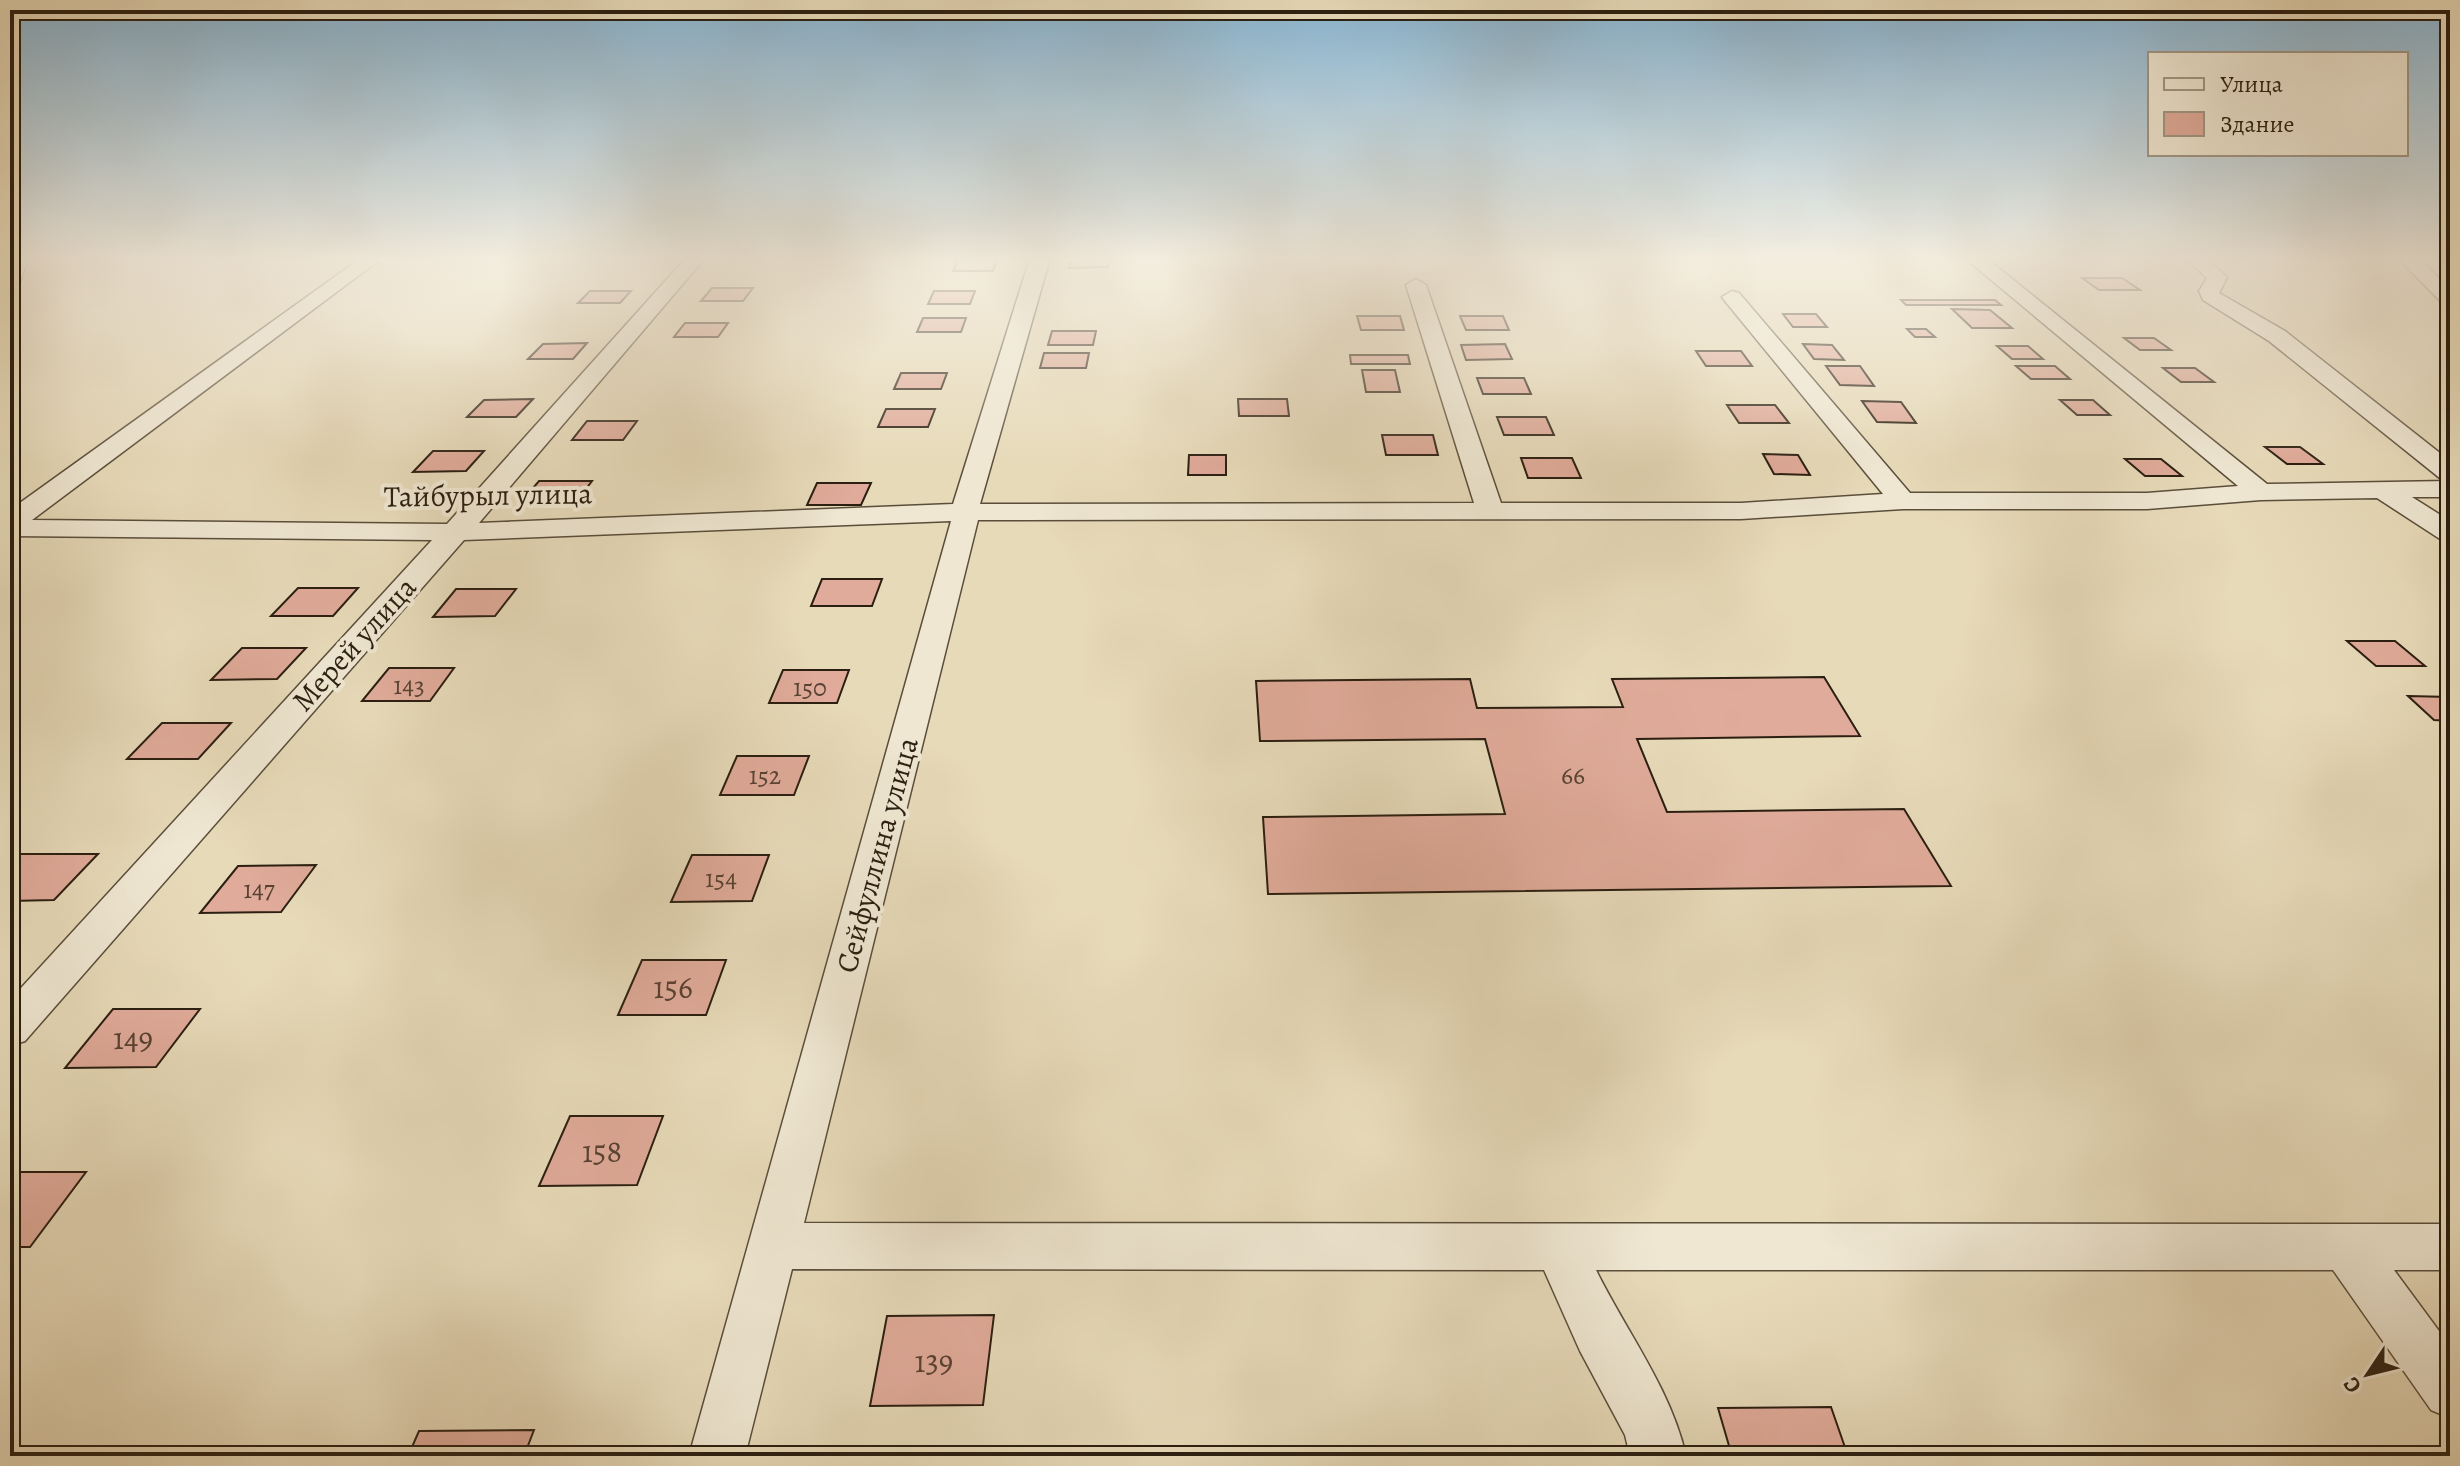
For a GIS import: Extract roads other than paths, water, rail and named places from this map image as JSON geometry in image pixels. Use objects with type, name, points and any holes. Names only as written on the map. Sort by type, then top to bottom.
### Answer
[{"type":"street","points":[[10,526],[280,326]]},
{"type":"street","name":"Мерей улица","points":[[10,1029],[636,326]]},
{"type":"street","name":"Сейфуллина улица","points":[[717,1456],[967,512],[964,512],[1020,326]]},
{"type":"street","points":[[1430,326],[1490,510]]},
{"type":"street","points":[[1757,326],[1903,501]]},
{"type":"street","points":[[2058,326],[2261,492]]},
{"type":"street","points":[[2261,326],[2450,474]]},
{"type":"street","name":"Тайбурыл улица","points":[[10,526],[455,532],[967,512],[1741,511],[1903,501],[2147,501],[2261,492],[2450,489]]},
{"type":"street","points":[[2382,490],[2450,533]]},
{"type":"street","points":[[773,1246],[1558,1244],[2450,1247]]},
{"type":"street","points":[[1558,1244],[1599,1333],[1652,1428],[1658,1456]]},
{"type":"street","points":[[2345,1245],[2450,1391]]}]
